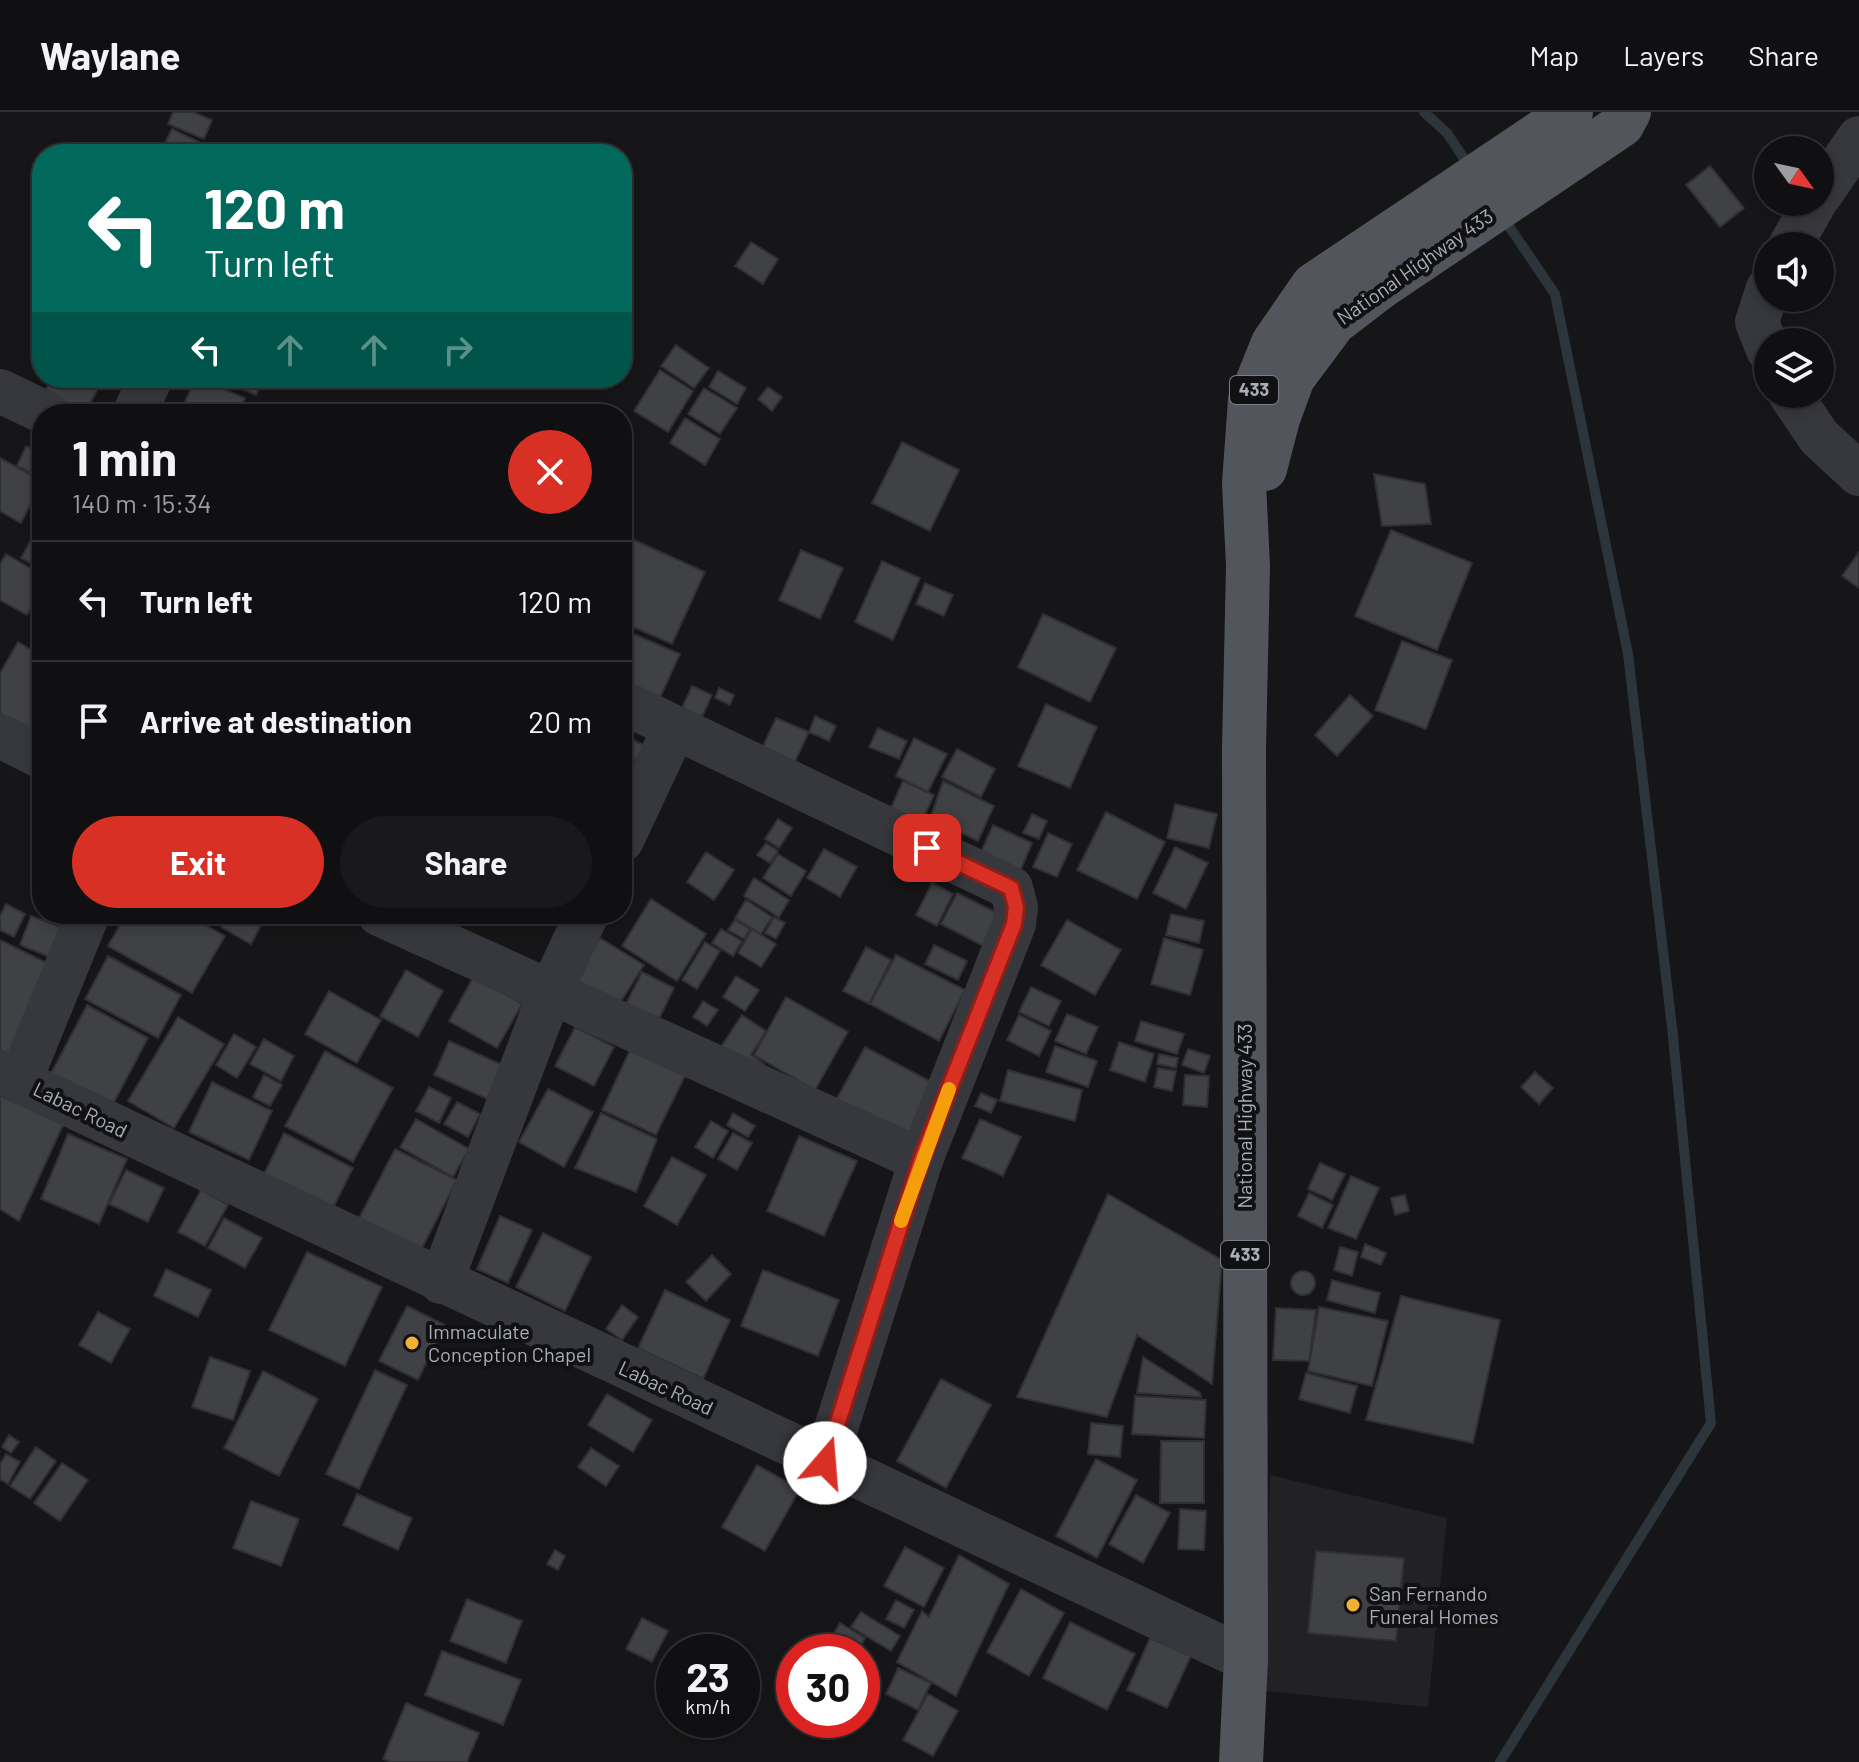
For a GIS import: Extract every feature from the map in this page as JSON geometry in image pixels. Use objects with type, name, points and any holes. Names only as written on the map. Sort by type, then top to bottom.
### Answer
[{"type":"main road","name":"National Highway 433","points":[[1241,1762],[1246,1659],[1244,748],[1248,566],[1261,483],[1293,378],[1370,270],[1571,112]]},
{"type":"main road","name":"National Highway 433","points":[[1370,270],[1625,118]]},
{"type":"street","points":[[1834,175],[1859,138]]},
{"type":"street","points":[[0,391],[32,406]]},
{"type":"street","points":[[1799,408],[1819,437],[1859,474]]},
{"type":"street","points":[[632,707],[1011,888],[1016,907],[1014,924],[921,1160],[825,1463]]},
{"type":"street","points":[[632,819],[674,729]]},
{"type":"street","points":[[0,736],[32,752]]},
{"type":"street","points":[[10,1076],[83,924]]},
{"type":"street","points":[[401,924],[921,1160]]},
{"type":"street","points":[[441,1282],[550,993],[582,924]]},
{"type":"street","name":"Labac Road","points":[[10,1076],[441,1282],[1246,1659]]},
{"type":"shaded area","name":"San Fernando Funeral Homes","points":[[1270,1475],[1447,1518],[1428,1707],[1265,1691]]},
{"type":"building","points":[[173,112],[193,112],[212,120],[204,139],[168,124]]},
{"type":"building","points":[[172,129],[199,142],[198,144],[164,144]]},
{"type":"building","points":[[1710,166],[1744,208],[1720,227],[1686,185]]},
{"type":"building","points":[[751,242],[778,259],[763,284],[735,266]]},
{"type":"building","points":[[676,345],[709,368],[694,388],[661,366]]},
{"type":"building","points":[[660,370],[693,391],[668,432],[634,411]]},
{"type":"building","points":[[718,371],[746,388],[737,404],[709,387]]},
{"type":"building","points":[[768,387],[782,397],[772,411],[758,399]]},
{"type":"building","points":[[47,388],[98,388],[90,404],[47,404],[40,400]]},
{"type":"building","points":[[191,388],[220,388],[245,398],[242,404],[184,404]]},
{"type":"building","points":[[240,388],[259,388],[256,395]]},
{"type":"building","points":[[704,388],[737,408],[720,434],[688,414]]},
{"type":"building","points":[[685,418],[720,439],[705,465],[670,443]]},
{"type":"building","points":[[902,442],[959,470],[930,531],[872,503]]},
{"type":"building","points":[[26,446],[32,449],[32,473],[17,466]]},
{"type":"building","points":[[0,458],[32,476],[32,501],[21,523],[0,511]]},
{"type":"building","points":[[1374,474],[1425,484],[1431,524],[1382,526]]},
{"type":"building","points":[[1391,530],[1472,563],[1437,650],[1355,616]]},
{"type":"building","points":[[32,538],[32,564],[21,558]]},
{"type":"building","points":[[634,540],[705,572],[672,644],[632,626]]},
{"type":"building","points":[[801,550],[843,568],[820,619],[779,600]]},
{"type":"building","points":[[1859,552],[1859,588],[1842,576]]},
{"type":"building","points":[[6,554],[32,569],[32,606],[27,615],[0,600],[0,564]]},
{"type":"building","points":[[882,561],[920,578],[893,640],[855,622]]},
{"type":"building","points":[[925,583],[953,595],[944,616],[916,604]]},
{"type":"building","points":[[1043,614],[1116,648],[1090,702],[1018,667]]},
{"type":"building","points":[[632,633],[680,654],[654,711],[632,701]]},
{"type":"building","points":[[1402,641],[1452,660],[1426,729],[1375,710]]},
{"type":"building","points":[[18,642],[32,650],[32,732],[0,713],[0,673]]},
{"type":"building","points":[[692,686],[712,695],[702,717],[682,708]]},
{"type":"building","points":[[719,688],[734,695],[730,705],[715,698]]},
{"type":"building","points":[[1350,695],[1373,716],[1337,756],[1315,735]]},
{"type":"building","points":[[1046,704],[1097,727],[1070,788],[1018,766]]},
{"type":"building","points":[[815,716],[836,726],[829,741],[809,732]]},
{"type":"building","points":[[776,718],[809,732],[792,768],[760,753]]},
{"type":"building","points":[[878,728],[907,741],[899,759],[869,747]]},
{"type":"building","points":[[914,738],[947,754],[928,792],[896,776]]},
{"type":"building","points":[[632,740],[644,745],[637,761],[632,759]]},
{"type":"building","points":[[957,749],[995,769],[981,797],[942,777]]},
{"type":"building","points":[[903,781],[934,795],[916,835],[885,821]]},
{"type":"building","points":[[943,781],[994,806],[978,841],[930,819]]},
{"type":"building","points":[[1175,804],[1217,814],[1209,848],[1167,838]]},
{"type":"building","points":[[1106,812],[1165,842],[1137,899],[1077,870]]},
{"type":"building","points":[[1032,814],[1047,821],[1039,839],[1023,833]]},
{"type":"building","points":[[778,819],[792,828],[779,848],[765,839]]},
{"type":"building","points":[[993,825],[1032,843],[1020,872],[980,854]]},
{"type":"building","points":[[1048,833],[1072,844],[1057,877],[1033,867]]},
{"type":"building","points":[[766,843],[778,851],[770,863],[757,855]]},
{"type":"building","points":[[1175,847],[1208,863],[1186,909],[1153,893]]},
{"type":"building","points":[[824,849],[857,867],[840,897],[807,878]]},
{"type":"building","points":[[706,852],[734,870],[714,900],[687,882]]},
{"type":"building","points":[[778,854],[806,871],[791,896],[763,878]]},
{"type":"building","points":[[754,878],[789,900],[779,917],[744,896]]},
{"type":"building","points":[[932,883],[953,894],[937,926],[916,915]]},
{"type":"building","points":[[957,893],[999,914],[983,946],[941,924]]},
{"type":"building","points":[[651,899],[706,934],[677,981],[622,946]]},
{"type":"building","points":[[746,900],[772,917],[761,934],[735,918]]},
{"type":"building","points":[[6,904],[25,914],[14,937],[0,930],[0,916]]},
{"type":"building","points":[[1171,914],[1204,921],[1199,943],[1166,935]]},
{"type":"building","points":[[31,916],[32,924],[53,924],[64,928],[52,958],[20,945]]},
{"type":"building","points":[[774,917],[785,923],[776,939],[765,933]]},
{"type":"building","points":[[735,920],[750,929],[744,939],[728,930]]},
{"type":"building","points":[[1067,920],[1121,950],[1095,995],[1041,965]]},
{"type":"building","points":[[120,924],[204,924],[225,936],[192,993],[108,946]]},
{"type":"building","points":[[223,924],[262,924],[251,944],[221,927]]},
{"type":"building","points":[[721,929],[742,941],[733,956],[712,943]]},
{"type":"building","points":[[752,929],[776,944],[761,967],[738,953]]},
{"type":"building","points":[[600,938],[644,965],[611,1017],[568,989]]},
{"type":"building","points":[[1164,938],[1203,950],[1190,995],[1151,984]]},
{"type":"building","points":[[0,940],[55,967],[9,1061],[0,1056]]},
{"type":"building","points":[[705,942],[720,951],[697,989],[682,980]]},
{"type":"building","points":[[934,945],[967,961],[958,980],[925,964]]},
{"type":"building","points":[[866,947],[891,960],[869,1004],[843,991]]},
{"type":"building","points":[[896,955],[965,990],[939,1041],[870,1004]]},
{"type":"building","points":[[108,956],[181,995],[158,1038],[85,999]]},
{"type":"building","points":[[406,970],[443,991],[418,1037],[380,1016]]},
{"type":"building","points":[[642,972],[674,988],[653,1031],[621,1014]]},
{"type":"building","points":[[474,976],[522,1004],[497,1048],[449,1021]]},
{"type":"building","points":[[736,976],[759,990],[745,1011],[723,997]]},
{"type":"building","points":[[1031,987],[1061,1001],[1049,1026],[1019,1012]]},
{"type":"building","points":[[329,991],[381,1020],[357,1063],[305,1034]]},
{"type":"building","points":[[786,997],[848,1032],[815,1090],[754,1055]]},
{"type":"building","points":[[703,1001],[718,1010],[707,1026],[693,1017]]},
{"type":"building","points":[[87,1005],[148,1038],[110,1110],[49,1077]]},
{"type":"building","points":[[1067,1014],[1098,1027],[1086,1054],[1055,1041]]},
{"type":"building","points":[[742,1015],[766,1031],[751,1055],[764,1064],[754,1083],[715,1056]]},
{"type":"building","points":[[1019,1015],[1051,1031],[1039,1056],[1007,1040]]},
{"type":"building","points":[[178,1017],[224,1044],[174,1128],[128,1101]]},
{"type":"building","points":[[1141,1021],[1184,1034],[1177,1054],[1135,1041]]},
{"type":"building","points":[[575,1027],[614,1047],[594,1086],[555,1066]]},
{"type":"building","points":[[234,1034],[256,1047],[237,1078],[216,1065]]},
{"type":"building","points":[[264,1039],[294,1056],[281,1081],[250,1064]]},
{"type":"building","points":[[449,1041],[507,1067],[492,1101],[434,1075]]},
{"type":"building","points":[[1119,1042],[1154,1054],[1145,1082],[1110,1070]]},
{"type":"building","points":[[1055,1046],[1097,1061],[1088,1087],[1046,1072]]},
{"type":"building","points":[[865,1047],[945,1089],[909,1154],[830,1111]]},
{"type":"building","points":[[631,1048],[685,1076],[656,1135],[602,1110]]},
{"type":"building","points":[[1188,1049],[1210,1056],[1204,1073],[1182,1065]]},
{"type":"building","points":[[325,1051],[393,1088],[353,1162],[285,1126]]},
{"type":"building","points":[[1159,1054],[1178,1058],[1176,1068],[1157,1064]]},
{"type":"building","points":[[1158,1068],[1176,1071],[1172,1091],[1154,1087]]},
{"type":"building","points":[[1008,1070],[1082,1090],[1075,1121],[1000,1101]]},
{"type":"building","points":[[1535,1072],[1553,1088],[1539,1104],[1521,1087]]},
{"type":"building","points":[[264,1075],[282,1085],[270,1106],[253,1097]]},
{"type":"building","points":[[1185,1075],[1209,1076],[1207,1107],[1183,1105]]},
{"type":"building","points":[[212,1082],[272,1111],[249,1160],[189,1132]]},
{"type":"building","points":[[429,1087],[451,1098],[439,1123],[416,1111]]},
{"type":"building","points":[[548,1089],[593,1112],[564,1167],[519,1142]]},
{"type":"building","points":[[981,1093],[997,1100],[991,1113],[975,1106]]},
{"type":"building","points":[[0,1096],[64,1123],[19,1221],[0,1209]]},
{"type":"building","points":[[457,1102],[480,1114],[468,1137],[444,1124]]},
{"type":"building","points":[[601,1113],[657,1139],[636,1192],[575,1168]]},
{"type":"building","points":[[733,1113],[755,1126],[748,1137],[727,1125]]},
{"type":"building","points":[[416,1119],[469,1149],[453,1177],[400,1147]]},
{"type":"building","points":[[980,1119],[1021,1137],[1003,1176],[962,1158]]},
{"type":"building","points":[[711,1121],[728,1131],[713,1158],[695,1147]]},
{"type":"building","points":[[284,1133],[353,1168],[332,1210],[263,1176]]},
{"type":"building","points":[[733,1133],[752,1143],[737,1170],[718,1159]]},
{"type":"building","points":[[68,1134],[127,1159],[99,1224],[41,1199]]},
{"type":"building","points":[[799,1136],[857,1161],[824,1236],[767,1211]]},
{"type":"building","points":[[395,1149],[457,1180],[420,1252],[358,1220]]},
{"type":"building","points":[[672,1157],[706,1175],[677,1225],[644,1206]]},
{"type":"building","points":[[1320,1163],[1345,1174],[1332,1200],[1308,1189]]},
{"type":"building","points":[[126,1170],[164,1188],[148,1222],[109,1204]]},
{"type":"building","points":[[1351,1176],[1379,1188],[1356,1239],[1328,1228]]},
{"type":"building","points":[[201,1190],[228,1205],[205,1246],[178,1232]]},
{"type":"building","points":[[1309,1193],[1333,1205],[1322,1228],[1298,1216]]},
{"type":"building","points":[[1108,1194],[1222,1260],[1212,1384],[1137,1335],[1107,1417],[1017,1397]]},
{"type":"building","points":[[1405,1195],[1409,1211],[1395,1215],[1391,1198]]},
{"type":"building","points":[[500,1216],[532,1230],[508,1283],[477,1269]]},
{"type":"building","points":[[224,1218],[262,1238],[245,1268],[208,1248]]},
{"type":"building","points":[[543,1233],[591,1257],[565,1311],[516,1287]]},
{"type":"building","points":[[1365,1244],[1386,1253],[1381,1265],[1361,1257]]},
{"type":"building","points":[[1340,1247],[1358,1252],[1352,1276],[1334,1270]]},
{"type":"building","points":[[307,1252],[382,1287],[345,1366],[269,1330]]},
{"type":"building","points":[[712,1255],[731,1274],[706,1301],[686,1282]]},
{"type":"building","points":[[166,1269],[211,1290],[198,1317],[154,1296]]},
{"type":"building","points":[[763,1270],[839,1300],[818,1356],[741,1326]]},
{"type":"building","points":[[1303,1271],[1312,1274],[1315,1283],[1312,1292],[1303,1295],[1294,1292],[1291,1283],[1294,1274]]},
{"type":"building","points":[[1332,1280],[1380,1293],[1375,1313],[1327,1300]]},
{"type":"building","points":[[665,1290],[730,1320],[703,1379],[638,1348]]},
{"type":"building","points":[[1401,1296],[1500,1320],[1473,1443],[1366,1420]]},
{"type":"building","points":[[622,1305],[638,1317],[622,1340],[606,1329]]},
{"type":"building","name":"Immaculate Conception Chapel","points":[[407,1306],[445,1325],[418,1380],[379,1361]]},
{"type":"building","points":[[1319,1307],[1388,1321],[1372,1386],[1308,1371]]},
{"type":"building","points":[[1276,1308],[1316,1310],[1309,1361],[1273,1360]]},
{"type":"building","points":[[98,1312],[130,1329],[111,1363],[79,1345]]},
{"type":"building","points":[[210,1357],[250,1371],[233,1420],[192,1407]]},
{"type":"building","points":[[1143,1357],[1200,1393],[1201,1397],[1137,1393]]},
{"type":"building","points":[[375,1370],[407,1385],[359,1489],[326,1474]]},
{"type":"building","points":[[263,1371],[318,1399],[279,1476],[224,1448]]},
{"type":"building","points":[[1306,1373],[1357,1386],[1350,1413],[1299,1399]]},
{"type":"building","points":[[941,1379],[991,1405],[946,1488],[897,1461]]},
{"type":"building","points":[[607,1394],[652,1420],[633,1452],[588,1425]]},
{"type":"building","points":[[1135,1396],[1206,1400],[1204,1438],[1132,1434]]},
{"type":"building","points":[[1091,1423],[1123,1426],[1120,1457],[1088,1454]]},
{"type":"building","points":[[9,1435],[19,1442],[11,1453],[2,1447]]},
{"type":"building","points":[[1161,1441],[1204,1441],[1204,1503],[1160,1503]]},
{"type":"building","points":[[36,1447],[56,1461],[30,1499],[10,1486]]},
{"type":"building","points":[[591,1448],[619,1466],[606,1486],[578,1467]]},
{"type":"building","points":[[6,1454],[20,1462],[8,1484],[0,1479],[0,1464]]},
{"type":"building","points":[[1096,1459],[1137,1480],[1097,1558],[1056,1536]]},
{"type":"building","points":[[62,1463],[88,1480],[60,1521],[34,1503]]},
{"type":"building","points":[[757,1465],[800,1489],[765,1551],[722,1527]]},
{"type":"building","points":[[357,1494],[412,1518],[398,1550],[343,1525]]},
{"type":"building","points":[[1136,1495],[1170,1513],[1143,1563],[1109,1544]]},
{"type":"building","points":[[251,1501],[299,1519],[281,1566],[233,1548]]},
{"type":"building","points":[[1180,1509],[1206,1511],[1204,1550],[1178,1549]]},
{"type":"building","points":[[905,1547],[944,1568],[924,1607],[884,1586]]},
{"type":"building","points":[[555,1550],[565,1556],[558,1570],[547,1564]]},
{"type":"building","points":[[1316,1551],[1404,1558],[1396,1641],[1308,1633]]},
{"type":"building","points":[[959,1555],[1009,1584],[956,1696],[897,1662],[922,1611],[929,1617]]},
{"type":"building","points":[[1021,1589],[1064,1613],[1029,1676],[987,1652]]},
{"type":"building","points":[[467,1599],[522,1621],[506,1663],[450,1641]]},
{"type":"building","points":[[896,1600],[914,1610],[904,1628],[886,1619]]},
{"type":"building","points":[[861,1612],[900,1636],[891,1651],[880,1644],[880,1634],[863,1634],[851,1627]]},
{"type":"building","points":[[642,1618],[668,1631],[666,1634],[656,1634],[656,1654],[652,1662],[626,1649]]},
{"type":"building","points":[[1070,1622],[1135,1654],[1107,1710],[1043,1678]]},
{"type":"building","points":[[840,1623],[858,1634],[834,1634]]},
{"type":"building","points":[[1150,1638],[1191,1656],[1167,1708],[1127,1690]]},
{"type":"building","points":[[442,1651],[521,1680],[503,1725],[425,1695]]},
{"type":"building","points":[[898,1668],[931,1683],[918,1710],[886,1694]]},
{"type":"building","points":[[928,1694],[958,1711],[933,1756],[903,1740]]},
{"type":"building","points":[[406,1703],[479,1733],[467,1762],[391,1762],[383,1759]]},
{"type":"waterway","points":[[1424,112],[1447,133],[1469,166]]},
{"type":"waterway","points":[[1500,1762],[1711,1423],[1672,1027],[1628,654],[1555,294],[1502,216]]},
{"type":"slow traffic","points":[[901,1221],[949,1089]]},
{"type":"place","name":"Immaculate Conception Chapel","points":[[412,1343]]},
{"type":"place","name":"San Fernando Funeral Homes","points":[[1353,1605]]},
{"type":"route","points":[[825,1463],[921,1160],[1014,924],[1016,907],[1011,888],[927,848]]}]
